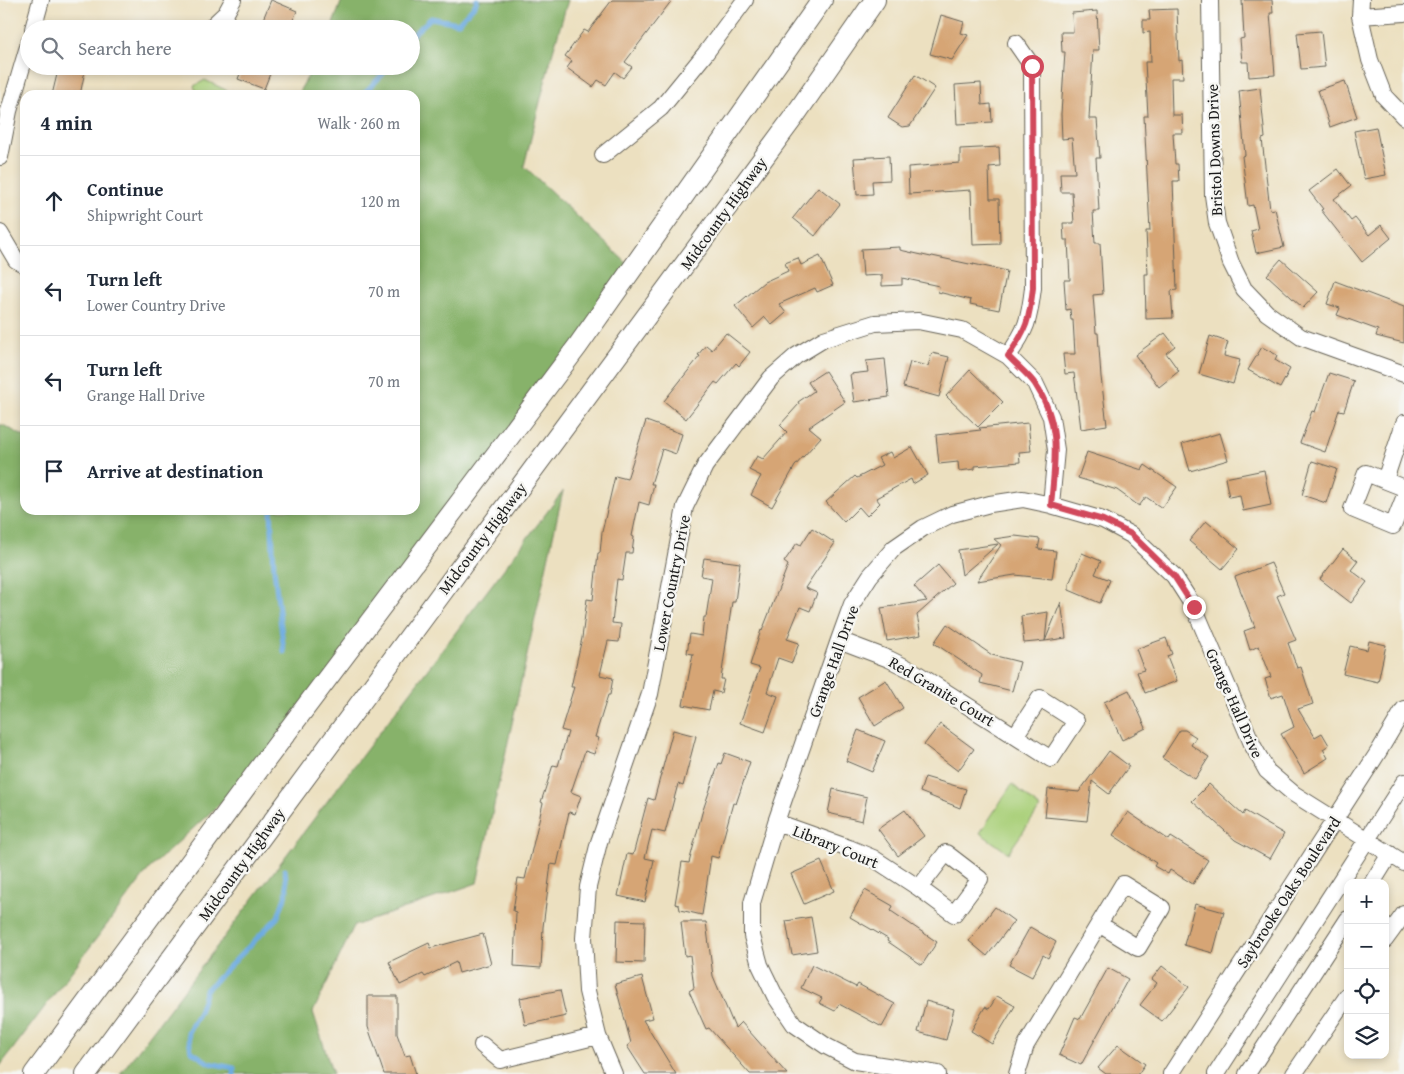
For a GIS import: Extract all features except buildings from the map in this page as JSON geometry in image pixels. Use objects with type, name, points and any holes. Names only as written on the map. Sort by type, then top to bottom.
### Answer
[{"type":"main road","points":[[34,1074],[262,765],[577,347],[822,0]]},
{"type":"main road","name":"Midcounty Highway","points":[[86,1074],[782,134],[875,0]]},
{"type":"street","points":[[35,20],[41,0]]},
{"type":"street","points":[[219,20],[226,13],[233,0]]},
{"type":"street","points":[[603,155],[661,108],[705,54],[745,0]]},
{"type":"street","name":"Bristol Downs Drive","points":[[1210,0],[1213,195],[1216,223],[1231,263],[1244,289],[1267,314],[1301,337],[1404,374]]},
{"type":"street","points":[[1404,13],[1361,8],[1370,60],[1384,96],[1404,117]]},
{"type":"street","points":[[1008,356],[1030,319],[1033,288],[1032,66],[1016,44]]},
{"type":"street","points":[[0,157],[9,111],[20,74]]},
{"type":"street","points":[[0,233],[16,260],[20,263]]},
{"type":"street","name":"Lower Country Drive","points":[[614,1074],[598,1036],[587,990],[584,938],[588,888],[599,842],[650,694],[685,507],[705,466],[771,378],[796,356],[824,339],[874,323],[918,321],[962,330],[1008,356],[1035,384],[1051,417],[1056,450],[1051,505]]},
{"type":"street","points":[[1385,480],[1404,423]]},
{"type":"street","points":[[1404,488],[1366,473],[1352,509],[1393,526],[1404,498]]},
{"type":"street","name":"Grange Hall Drive","points":[[938,1074],[852,1068],[826,1046],[794,1024],[775,996],[760,965],[752,936],[752,903],[776,822],[852,604],[870,576],[894,548],[924,528],[952,514],[990,504],[1023,499],[1103,520],[1131,534],[1174,576],[1194,607],[1253,746],[1267,771],[1294,794],[1404,863]]},
{"type":"street","name":"Red Granite Court","points":[[838,640],[889,659],[913,671],[1015,736]]},
{"type":"street","name":"Saybrooke Oaks Boulevard","points":[[1171,1074],[1335,820],[1404,709]]},
{"type":"street","points":[[1216,1074],[1404,782]]},
{"type":"street","name":"Library Court","points":[[776,822],[873,858],[920,888]]},
{"type":"street","points":[[1374,879],[1390,854]]},
{"type":"street","points":[[1389,935],[1404,914]]},
{"type":"street","points":[[1017,1074],[1026,1045],[1099,924]]},
{"type":"street","points":[[1247,1074],[1345,924]]},
{"type":"street","points":[[1294,1074],[1344,1001]]},
{"type":"street","points":[[482,1045],[500,1060],[598,1036]]},
{"type":"green space","points":[[342,0],[568,0],[551,58],[524,166],[633,269],[262,765],[149,869],[0,1066],[0,425],[20,434],[20,515],[420,515],[420,90],[300,90],[309,75],[420,75],[420,20],[334,20]]},
{"type":"green space","points":[[205,80],[226,90],[196,90],[194,86]]},
{"type":"green space","points":[[563,491],[477,883],[354,926],[313,1012],[333,1074],[120,1074]]},
{"type":"green space","points":[[1012,784],[1040,808],[1008,853],[980,833]]},
{"type":"waterway","points":[[420,28],[431,18],[458,23],[475,5],[477,0]]},
{"type":"waterway","points":[[367,90],[382,75]]},
{"type":"waterway","points":[[271,515],[274,569],[284,652]]},
{"type":"waterway","points":[[234,1074],[234,1068],[209,1063],[191,1051],[188,1032],[199,1012],[206,990],[278,917],[287,891],[285,870]]},
{"type":"route","points":[[1032,66],[1033,288],[1030,319],[1008,356],[1035,384],[1051,417],[1056,450],[1051,505],[1103,520],[1131,534],[1174,576],[1194,607]]}]
